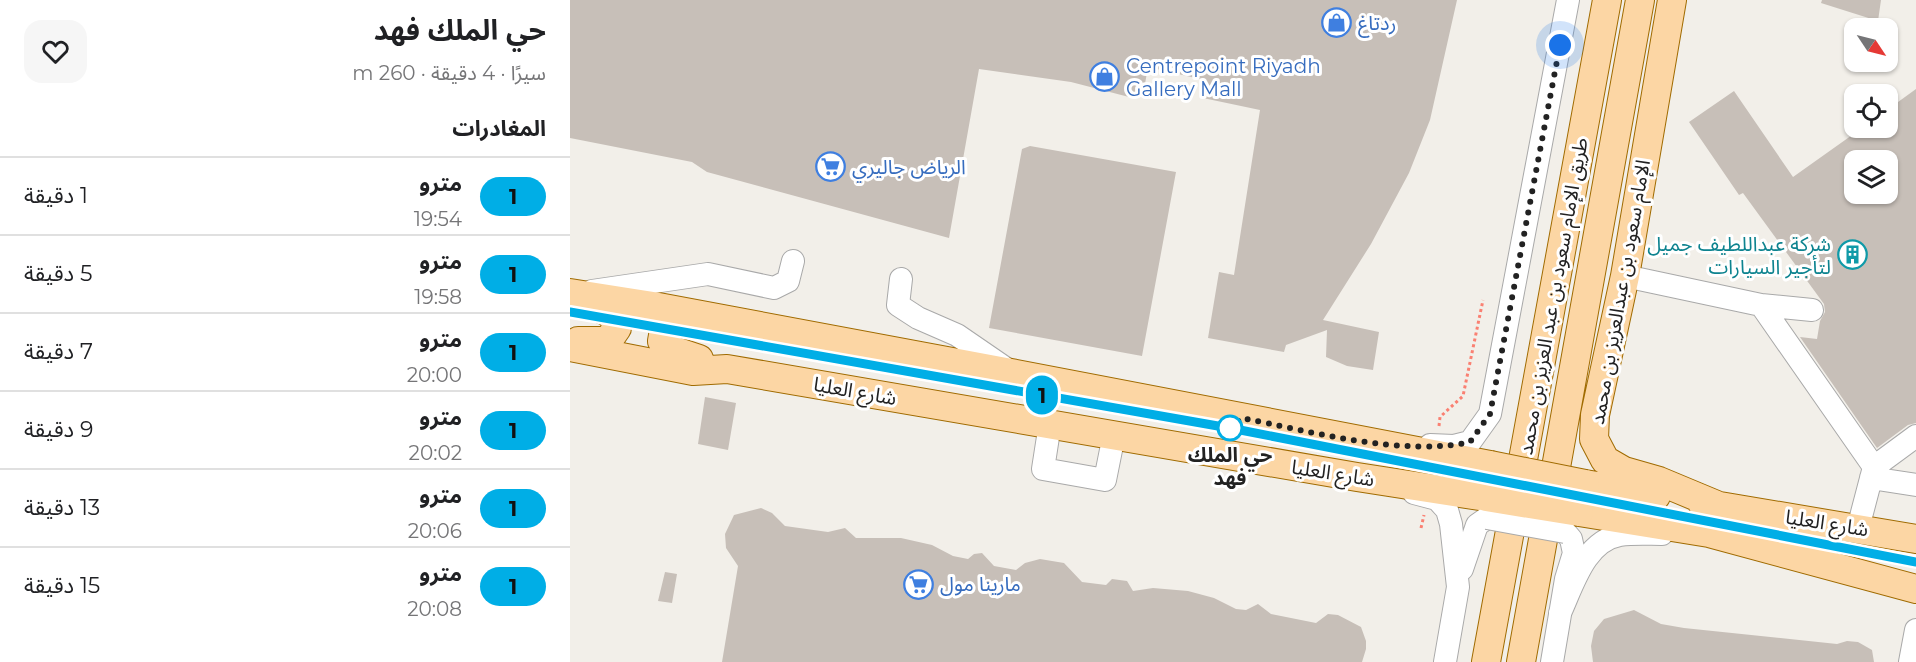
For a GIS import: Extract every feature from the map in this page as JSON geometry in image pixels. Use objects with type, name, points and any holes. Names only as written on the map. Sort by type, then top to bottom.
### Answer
[{"type":"main road","name":"طريق الإمام سعود بن عبد العزيز بن محمد","points":[[1486,662],[1607,0]]},
{"type":"main road","name":"طريق الإمام سعود بن عبد العزيز بن محمد","points":[[1521,662],[1640,0]]},
{"type":"main road","name":"الإمام سعود بن عبدالعزيز بن محمد","points":[[1672,0],[1625,276],[1595,415],[1594,439],[1605,460],[1624,471],[1659,481],[1719,506]]},
{"type":"main road","name":"شارع العليا","points":[[572,295],[739,322],[1585,484],[1916,538]]},
{"type":"main road","points":[[570,340],[608,341],[617,328],[616,319],[609,312],[572,295]]},
{"type":"main road","points":[[727,369],[669,349],[662,341],[662,331],[665,324],[672,318],[739,322]]},
{"type":"main road","name":"شارع العليا","points":[[570,347],[693,371],[727,369],[1357,477],[1486,507],[1572,522],[1708,533],[1916,589]]},
{"type":"street","points":[[1371,443],[1454,446],[1470,442],[1490,414],[1568,0]]},
{"type":"street","points":[[572,295],[708,274],[774,288],[788,281],[793,261]]},
{"type":"street","points":[[1625,276],[1761,305],[1812,310]]},
{"type":"street","points":[[901,279],[898,305],[918,318],[957,335],[1011,373]]},
{"type":"street","points":[[1761,305],[1873,472],[1916,486]]},
{"type":"street","points":[[1050,424],[1043,469],[1105,480],[1114,435]]},
{"type":"street","points":[[1858,528],[1873,472],[1916,436]]},
{"type":"street","points":[[1357,477],[1437,499],[1446,510],[1451,524],[1458,587]]},
{"type":"street","points":[[1445,662],[1458,587],[1469,541],[1486,507]]},
{"type":"street","points":[[1552,662],[1566,579],[1574,554],[1571,539],[1572,522]]},
{"type":"street","points":[[1560,613],[1581,567],[1599,542],[1619,535],[1708,533]]},
{"type":"street","points":[[1910,662],[1916,630]]},
{"type":"path","points":[[1440,417],[1463,396],[1483,300]]},
{"type":"path","points":[[1421,528],[1424,511]]},
{"type":"building","name":"الرياض جاليري","points":[[570,0],[1457,0],[1430,120],[1409,173],[1371,244],[1323,320],[1379,332],[1373,370],[1347,366],[1326,357],[1327,330],[1286,345],[1284,352],[1208,338],[1219,272],[1234,275],[1260,110],[1203,98],[1204,80],[1148,67],[1143,95],[1129,97],[1071,82],[979,69],[949,238],[707,172],[692,162],[570,138]]},
{"type":"building","points":[[1822,0],[1881,0],[1878,18],[1868,18],[1821,3]]},
{"type":"building","name":"شركة عبداللطيف جميل لتأجير السيارات","points":[[1916,89],[1916,423],[1908,425],[1877,448],[1800,337],[1817,339],[1820,321],[1825,312],[1824,304],[1743,193],[1739,195],[1689,122],[1734,91],[1793,177],[1848,138],[1898,138],[1898,102]]},
{"type":"building","points":[[1030,146],[1176,172],[1142,356],[989,328],[1022,149]]},
{"type":"building","points":[[705,397],[736,403],[728,450],[698,444]]},
{"type":"building","name":"مارينا مول","points":[[761,508],[772,513],[785,526],[828,532],[845,528],[856,538],[901,538],[932,545],[953,556],[968,559],[974,554],[982,553],[994,566],[1016,570],[1025,563],[1040,559],[1064,563],[1082,582],[1106,585],[1112,579],[1127,581],[1133,591],[1153,588],[1188,591],[1214,598],[1236,609],[1246,610],[1258,604],[1271,614],[1316,623],[1328,614],[1338,615],[1361,627],[1366,649],[1362,662],[722,662],[738,566],[726,548],[725,534],[734,515]]},
{"type":"building","points":[[665,572],[677,574],[672,603],[658,601]]},
{"type":"building","points":[[1634,610],[1661,624],[1684,628],[1837,644],[1847,641],[1858,642],[1872,650],[1874,662],[1593,662],[1591,646],[1594,631],[1604,619]]},
{"type":"metro line","name":"1","points":[[570,312],[1235,429],[1916,562]]},
{"type":"place","name":"ردتاغ","points":[[1337,23]]},
{"type":"place","name":"Centrepoint Riyadh Gallery Mall","points":[[1105,77]]},
{"type":"place","name":"الرياض جاليري","points":[[831,167]]},
{"type":"place","name":"شركة عبداللطيف جميل لتأجير السيارات","points":[[1852,255]]},
{"type":"place","name":"حي الملك فهد","points":[[1230,428]]},
{"type":"place","name":"مارينا مول","points":[[919,584]]},
{"type":"route","points":[[1230,428],[1242,418],[1371,443],[1454,446],[1470,442],[1479,432],[1490,414],[1560,45]]}]
